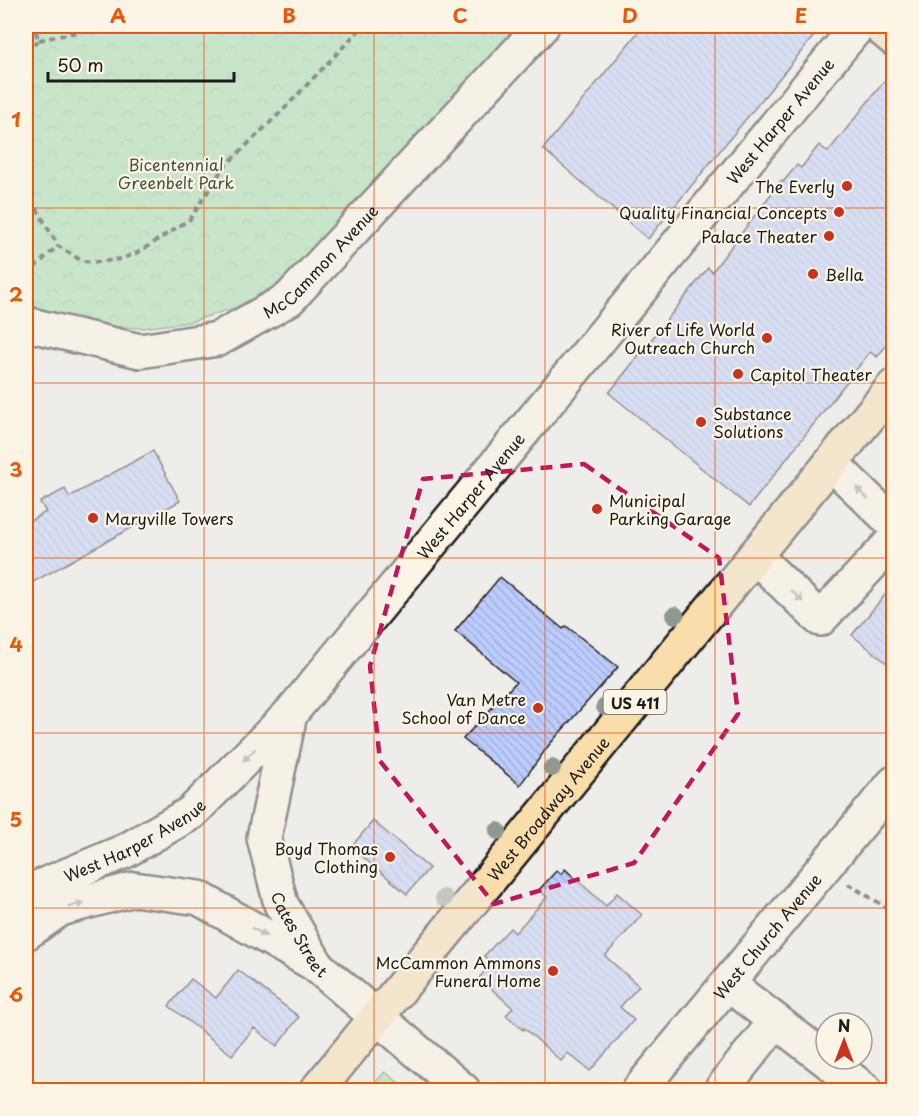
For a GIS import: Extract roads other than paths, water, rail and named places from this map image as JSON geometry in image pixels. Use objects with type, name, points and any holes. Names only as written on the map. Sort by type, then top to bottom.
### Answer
[{"type":"main road","points":[[878,26],[894,39]]},
{"type":"main road","name":"West Broadway Avenue","points":[[317,1090],[894,386]]},
{"type":"street","name":"McCammon Avenue","points":[[26,324],[140,351],[218,339],[289,299],[542,26]]},
{"type":"street","name":"West Harper Avenue","points":[[26,897],[37,888],[125,851],[191,813],[290,714],[858,26]]},
{"type":"street","points":[[831,463],[894,524]]},
{"type":"street","points":[[755,556],[820,619],[894,540]]},
{"type":"street","name":"Cates Street","points":[[290,714],[264,838],[281,904],[318,967],[463,1090]]},
{"type":"street","name":"West Church Avenue","points":[[639,1090],[894,783]]},
{"type":"street","name":"West Harper Avenue","points":[[26,933],[60,909],[134,889],[199,898],[318,967]]},
{"type":"street","points":[[728,984],[865,1090]]},
{"type":"street","points":[[721,1090],[776,1022]]},
{"type":"place","name":"The Everly","points":[[847,186]]},
{"type":"place","name":"Quality Financial Concepts","points":[[839,212]]},
{"type":"place","name":"Palace Theater","points":[[829,236]]},
{"type":"place","name":"Bella","points":[[813,274]]},
{"type":"place","name":"River of Life World Outreach Church","points":[[767,338]]},
{"type":"place","name":"Capitol Theater","points":[[738,374]]},
{"type":"place","name":"Substance Solutions","points":[[701,422]]},
{"type":"place","name":"Municipal Parking Garage","points":[[597,509]]},
{"type":"place","name":"Maryville Towers","points":[[93,518]]},
{"type":"place","name":"Van Metre School of Dance","points":[[538,708]]},
{"type":"place","name":"Boyd Thomas Clothing","points":[[390,857]]},
{"type":"place","name":"McCammon Ammons Funeral Home","points":[[553,971]]},
{"type":"park label","name":"Bicentennial Greenbelt Park","points":[[176,173]]}]
